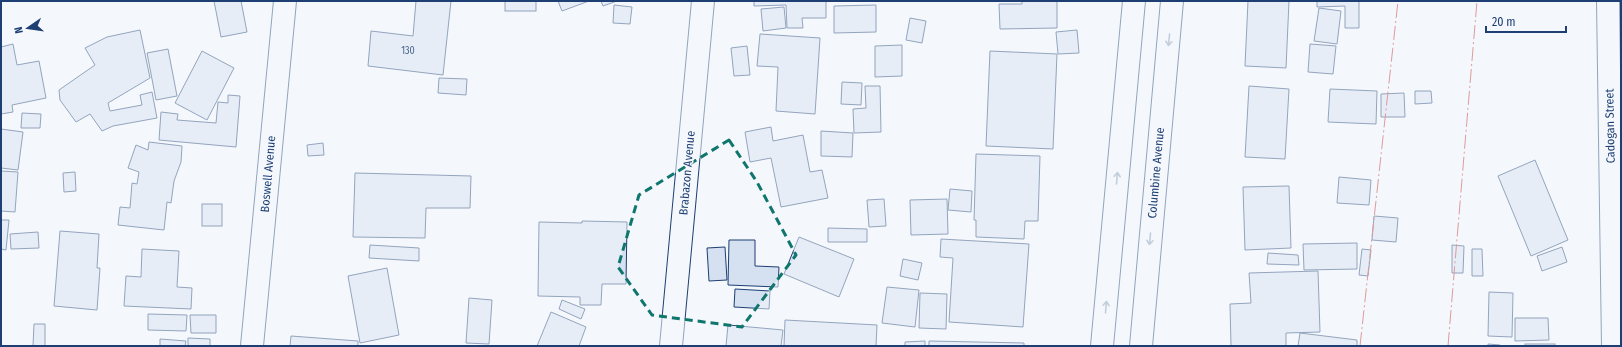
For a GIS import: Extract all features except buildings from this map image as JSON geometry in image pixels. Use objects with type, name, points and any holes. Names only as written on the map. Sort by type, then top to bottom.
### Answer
[{"type":"street","name":"Boswell Avenue","points":[[252,346],[285,1]]},
{"type":"street","name":"Brabazon Avenue","points":[[671,346],[703,1]]},
{"type":"street","points":[[1102,346],[1134,1]]},
{"type":"street","name":"Columbine Avenue","points":[[1141,346],[1172,1]]},
{"type":"street","name":"Cadogan Street","points":[[1608,1],[1613,346]]},
{"type":"highlighted area","points":[[729,140],[757,182],[796,255],[742,327],[652,315],[618,267],[639,195]]},
{"type":"power","points":[[1360,346],[1398,1]]},
{"type":"power","points":[[1448,346],[1477,1]]}]
